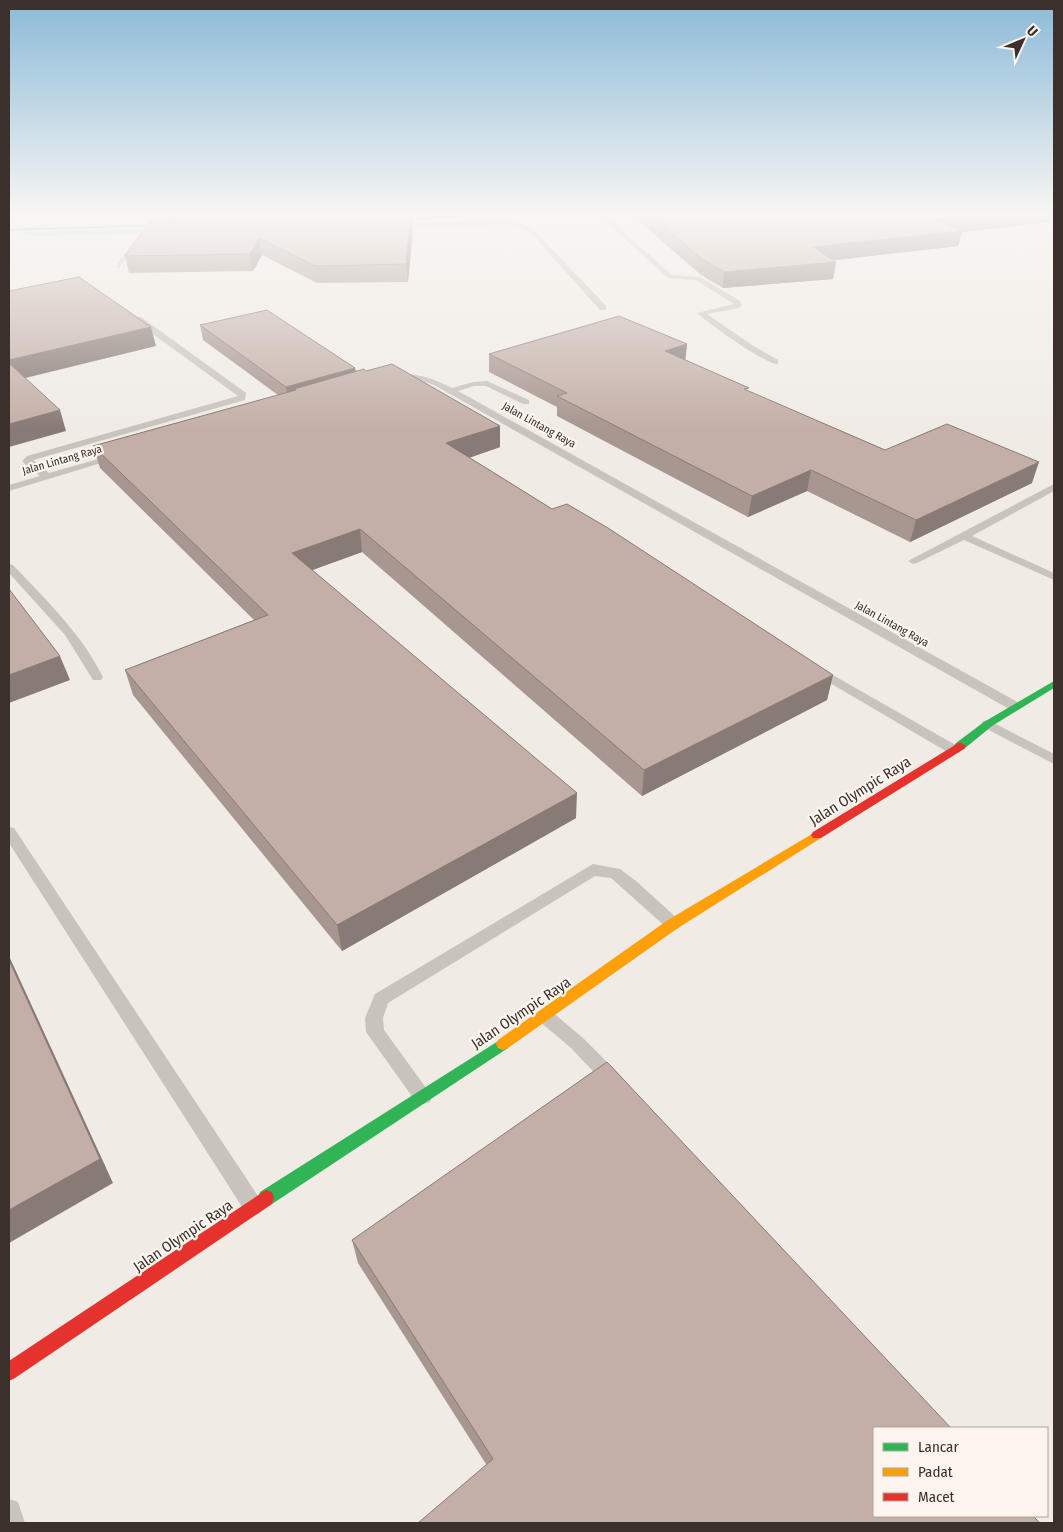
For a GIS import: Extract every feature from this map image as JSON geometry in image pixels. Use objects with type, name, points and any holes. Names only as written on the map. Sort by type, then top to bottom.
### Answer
[{"type":"street","name":"Jalan Olympic Raya","points":[[9,1372],[253,1206],[424,1097],[545,1016],[673,924],[954,750],[988,724],[1054,684]]},
{"type":"lane","points":[[582,285],[603,308]]},
{"type":"lane","points":[[710,285],[738,305],[701,312],[749,347],[775,362]]},
{"type":"lane","points":[[48,477],[28,461],[30,458],[242,398],[239,392],[129,313]]},
{"type":"lane","name":"Jalan Lintang Raya","points":[[390,379],[419,378],[437,383],[1016,708]]},
{"type":"lane","points":[[451,391],[473,384],[487,384],[526,402]]},
{"type":"lane","name":"Jalan Lintang Raya","points":[[9,488],[125,454]]},
{"type":"lane","points":[[913,561],[964,536],[1054,487]]},
{"type":"lane","points":[[964,536],[1054,577]]},
{"type":"lane","points":[[9,567],[68,631],[89,658],[97,677]]},
{"type":"lane","points":[[807,664],[954,750]]},
{"type":"lane","points":[[988,724],[1054,760]]},
{"type":"lane","points":[[9,832],[253,1206]]},
{"type":"lane","points":[[424,1097],[375,1032],[374,1018],[381,999],[593,870],[615,873],[631,884],[673,924]]},
{"type":"lane","points":[[545,1016],[577,1044],[625,1093]]},
{"type":"lane","points":[[9,1511],[13,1523]]},
{"type":"building","points":[[37,285],[91,285],[151,327],[9,360],[9,291]]},
{"type":"building","points":[[267,310],[355,368],[286,387],[200,325]]},
{"type":"building","points":[[619,316],[687,344],[665,351],[749,388],[744,389],[885,450],[947,424],[1039,462],[916,520],[811,470],[752,496],[557,396],[567,393],[489,354]]},
{"type":"building","points":[[9,363],[60,410],[9,424]]},
{"type":"building","points":[[392,364],[500,426],[446,443],[552,509],[567,504],[608,528],[833,675],[644,770],[360,529],[292,553],[577,793],[337,925],[125,670],[268,615],[93,446],[296,390],[294,389],[364,369],[366,371]]},
{"type":"building","points":[[9,589],[60,656],[9,675]]},
{"type":"building","points":[[9,960],[100,1159],[9,1210]]},
{"type":"building","points":[[607,1062],[950,1427],[873,1427],[873,1517],[1034,1517],[1040,1523],[418,1523],[493,1459],[352,1240]]},
{"type":"traffic: fast","points":[[960,746],[988,724],[1054,684]]},
{"type":"traffic: fast","points":[[266,1198],[503,1044]]},
{"type":"traffic: slow","points":[[503,1044],[673,924],[817,835]]},
{"type":"traffic: jam","points":[[817,835],[960,746]]},
{"type":"traffic: jam","points":[[9,1372],[266,1198]]}]
